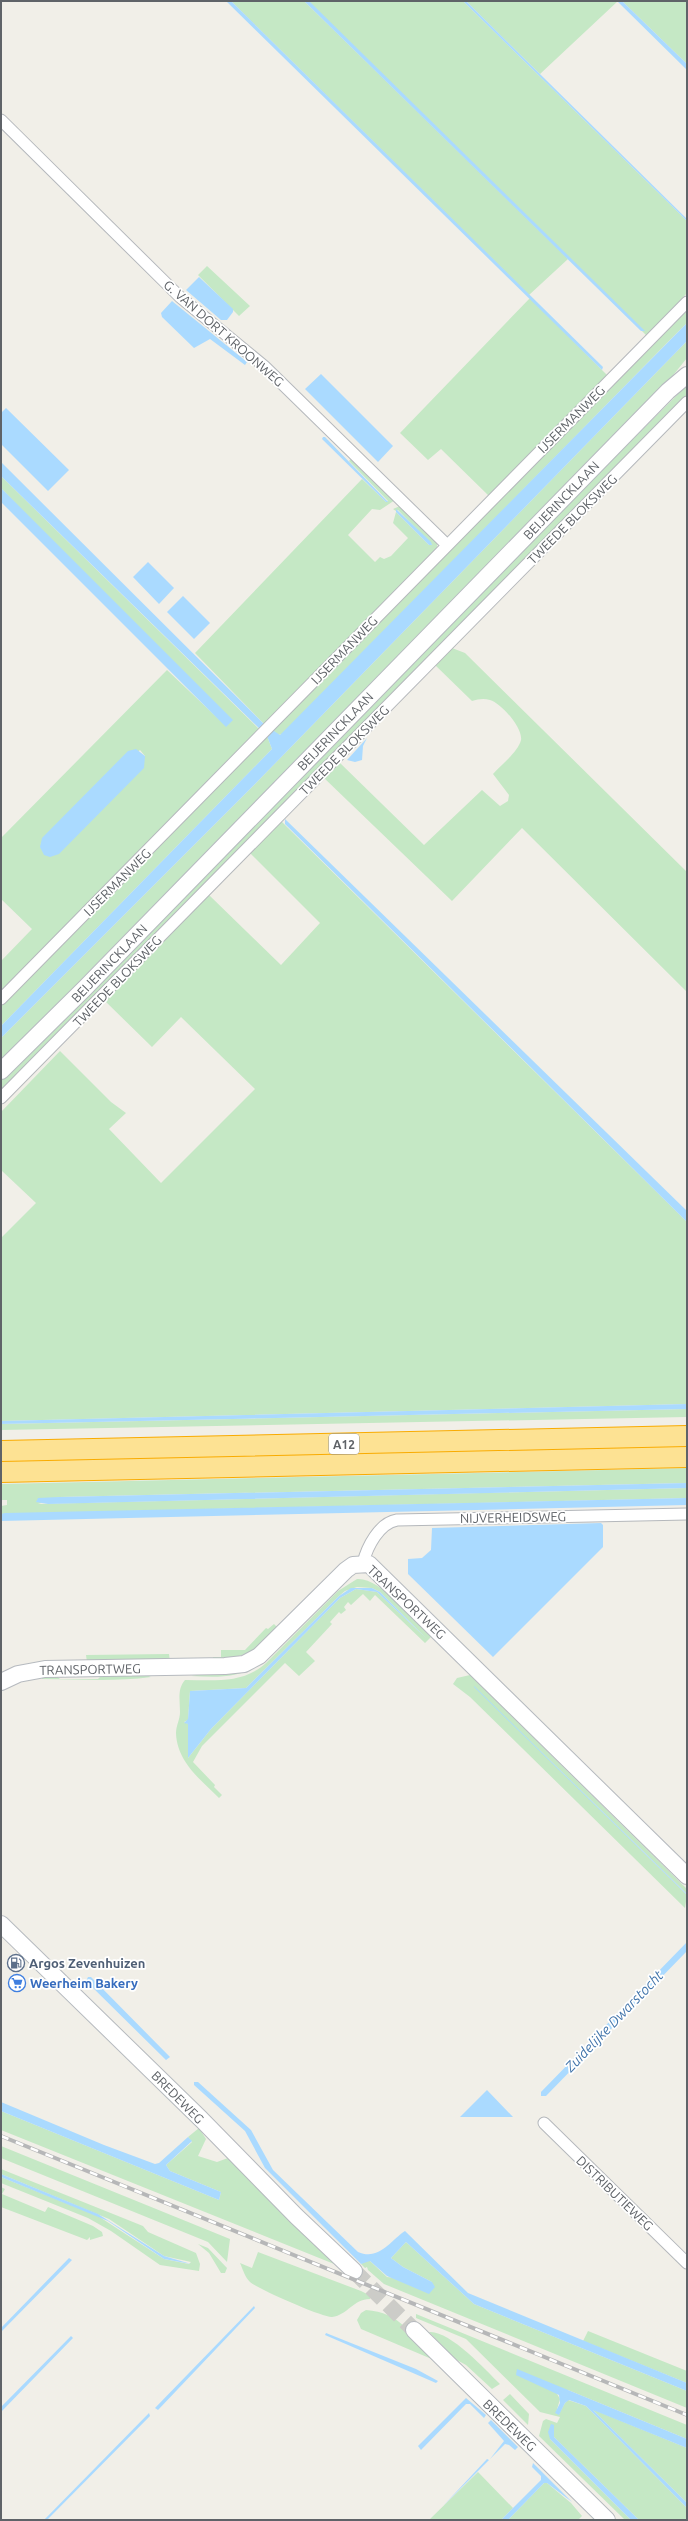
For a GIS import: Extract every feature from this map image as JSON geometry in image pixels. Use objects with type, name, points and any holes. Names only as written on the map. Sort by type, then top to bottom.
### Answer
[{"type":"highway","name":"A12","points":[[1,1452],[687,1436]]},
{"type":"highway","name":"A12","points":[[1,1472],[687,1457]]},
{"type":"street","name":"G. VAN DORT KROONWEG","points":[[1,120],[180,297],[264,366],[447,545]]},
{"type":"street","name":"IJSERMANWEG","points":[[1,999],[687,302]]},
{"type":"street","name":"BEIJERINCKLAAN","points":[[668,391],[687,364]]},
{"type":"street","name":"BEIJERINCKLAAN","points":[[1,1071],[85,988],[668,391],[687,375]]},
{"type":"street","name":"TWEEDE BLOKSWEG","points":[[1,1098],[687,402]]},
{"type":"street","name":"NIJVERHEIDSWEG","points":[[363,1563],[372,1540],[384,1527],[396,1520],[687,1514]]},
{"type":"street","name":"TRANSPORTWEG","points":[[1,1682],[18,1674],[45,1669],[225,1666],[244,1664],[259,1656],[346,1570],[363,1563],[375,1569],[687,1876]]},
{"type":"street","name":"BREDEWEG","points":[[1,1924],[201,2119],[296,2216],[354,2271]]},
{"type":"street","name":"DISTRIBUTIEWEG","points":[[544,2123],[687,2263]]},
{"type":"street","name":"BREDEWEG","points":[[414,2330],[607,2520]]},
{"type":"green space","points":[[231,1],[304,1],[568,259],[529,295]]},
{"type":"green space","points":[[306,1],[463,1],[687,221],[687,293],[648,337]]},
{"type":"green space","points":[[466,1],[618,1],[540,74]]},
{"type":"green space","points":[[622,1],[687,1],[687,64]]},
{"type":"green space","points":[[207,266],[250,306],[239,316],[198,275]]},
{"type":"green space","points":[[530,298],[609,377],[490,497],[441,449],[428,460],[400,433]]},
{"type":"green space","points":[[687,307],[687,323],[283,734],[278,735],[272,730]]},
{"type":"green space","points":[[687,341],[687,358],[666,384],[1,1061],[1,1038],[255,784]]},
{"type":"green space","points":[[687,385],[687,396],[1,1092],[1,1077],[272,801]]},
{"type":"green space","points":[[353,457],[395,500],[380,510],[372,509],[348,535],[375,562],[380,557],[384,559],[391,556],[408,538],[393,523],[396,512],[429,545],[432,545],[398,510],[396,511],[393,509],[400,506],[437,542],[437,550],[265,725],[195,653],[362,479],[386,502],[388,501],[349,461]]},
{"type":"green space","points":[[1,476],[260,730],[1,992],[1,961],[32,929],[1,899],[1,838],[167,670],[226,726],[1,488]],"holes":[[[140,750],[145,756],[40,844]]]},
{"type":"green space","points":[[452,648],[465,653],[687,872],[687,992],[522,828],[452,901],[323,777],[339,762],[424,845],[482,790],[500,806],[508,801],[509,795],[493,774],[509,758],[519,745],[521,735],[519,729],[505,711],[495,702],[488,699],[472,701],[435,665]]},
{"type":"green space","points":[[267,736],[272,749],[1,1026],[1,1005]]},
{"type":"green space","points":[[280,820],[687,1222],[687,1404],[1,1421],[1,1238],[36,1203],[1,1170],[1,1112],[60,1051],[111,1102],[126,1113],[109,1129],[161,1183],[255,1089],[181,1017],[152,1047],[105,1001],[209,895],[281,965],[320,923],[250,853]]},
{"type":"green space","points":[[687,1409],[687,1417],[1,1430],[1,1424]]},
{"type":"green space","points":[[687,1468],[687,1483],[59,1497],[38,1504],[687,1488],[687,1498],[1,1514],[1,1506],[7,1505],[7,1500],[1,1500],[1,1484]]},
{"type":"green space","points":[[357,1579],[366,1580],[376,1585],[397,1601],[431,1637],[425,1643],[375,1595],[370,1601],[363,1594],[351,1605],[348,1602],[344,1607],[346,1610],[341,1614],[339,1612],[330,1622],[332,1624],[306,1652],[315,1661],[299,1676],[285,1663],[202,1746],[193,1762],[215,1785],[214,1787],[222,1795],[219,1798],[197,1777],[180,1753],[177,1743],[176,1730],[180,1715],[180,1695],[182,1684],[185,1680],[217,1680],[238,1678],[257,1670],[266,1663],[338,1591]],"holes":[[[357,1587],[372,1588],[380,1592],[426,1638],[377,1592],[356,1589],[340,1598],[211,1729],[188,1758],[188,1724],[184,1722],[188,1720],[190,1691],[246,1688],[345,1591]]]},
{"type":"green space","points":[[274,1624],[279,1629],[256,1648],[234,1658],[213,1662],[213,1657],[221,1657],[221,1650],[245,1650],[266,1628],[268,1629]]},
{"type":"green space","points":[[169,1654],[170,1662],[87,1662],[86,1655]]},
{"type":"green space","points":[[260,1664],[235,1675],[218,1677],[191,1676]]},
{"type":"green space","points":[[141,1673],[151,1677],[110,1680],[42,1679],[42,1674],[54,1674],[60,1679],[98,1679],[103,1674]]},
{"type":"green space","points":[[470,1675],[687,1889],[687,1894],[474,1686],[687,1895],[685,1908],[470,1697],[453,1684],[457,1678]]},
{"type":"green space","points":[[1,2111],[219,2200],[221,2192],[170,2171],[166,2165],[192,2142],[188,2137],[199,2128],[206,2139],[198,2156],[217,2162],[228,2158],[344,2268],[1,2130]]},
{"type":"green space","points":[[1,2146],[230,2239],[227,2262],[208,2242],[1,2158]]},
{"type":"green space","points":[[1,2169],[143,2226],[148,2232],[196,2253],[200,2264],[199,2271],[160,2265],[111,2231],[88,2218],[1,2183],[1,2177],[98,2216],[164,2259],[189,2264],[191,2262],[164,2256],[109,2219],[1,2174]]},
{"type":"green space","points":[[1,2187],[5,2189],[2,2194],[45,2212],[48,2207],[93,2226],[102,2232],[103,2236],[90,2240],[90,2237],[87,2240],[1,2207]]},
{"type":"green space","points":[[406,2242],[474,2304],[687,2391],[687,2408],[384,2284],[368,2270],[367,2267],[365,2268],[361,2264],[366,2260],[370,2261],[387,2277],[432,2282],[403,2267],[391,2258]]},
{"type":"green space","points":[[198,2244],[208,2248],[227,2268],[225,2273],[221,2273],[209,2253]]},
{"type":"green space","points":[[258,2252],[361,2291],[371,2296],[370,2299],[355,2304],[338,2316],[332,2317],[317,2313],[265,2291],[250,2282],[240,2263],[252,2268]]},
{"type":"green space","points":[[366,2310],[388,2315],[397,2320],[412,2334],[434,2360],[361,2329],[357,2320],[361,2313]]},
{"type":"green space","points":[[416,2314],[687,2425],[687,2439],[568,2390],[556,2392],[560,2399],[556,2413],[559,2414],[568,2400],[586,2406],[687,2508],[687,2520],[639,2520],[554,2437],[554,2425],[550,2439],[631,2520],[625,2520],[539,2436],[543,2421],[546,2419],[557,2423],[560,2417],[540,2412],[466,2339],[416,2318]]},
{"type":"green space","points":[[588,2331],[687,2371],[687,2383],[583,2341]]},
{"type":"green space","points":[[429,2332],[437,2333],[446,2337],[456,2344],[476,2360],[500,2384],[492,2389],[466,2365],[455,2359]]},
{"type":"green space","points":[[510,2394],[529,2414],[528,2425],[503,2400]]},
{"type":"green space","points":[[592,2409],[687,2448],[687,2503]]},
{"type":"green space","points":[[478,2472],[513,2508],[501,2520],[429,2520]]},
{"type":"green space","points":[[544,2483],[547,2483],[571,2503],[582,2516],[578,2520],[508,2520]]},
{"type":"water","points":[[226,1],[231,1],[603,367],[602,370]]},
{"type":"water","points":[[304,1],[309,1],[645,331],[641,331]]},
{"type":"water","points":[[463,1],[466,1],[687,219],[687,221]]},
{"type":"water","points":[[617,1],[622,1],[687,64],[687,70]]},
{"type":"water","points":[[199,277],[233,309],[233,312],[227,320],[221,320],[186,290]]},
{"type":"water","points":[[172,301],[247,362],[245,365],[210,339],[194,348],[162,317],[161,313]]},
{"type":"water","points":[[687,323],[687,341],[255,784],[1,1038],[1,1026],[272,749],[267,736],[1,476],[1,462],[265,725],[280,735]]},
{"type":"water","points":[[321,374],[393,446],[378,462],[305,389]]},
{"type":"water","points":[[6,408],[69,470],[48,491],[1,444],[1,413]]},
{"type":"water","points":[[325,437],[388,502],[386,502],[322,439]]},
{"type":"water","points":[[1,488],[233,720],[226,727],[1,502]]},
{"type":"water","points":[[396,509],[431,542],[432,545],[429,545],[396,512]]},
{"type":"water","points":[[148,562],[174,588],[159,604],[133,577]]},
{"type":"water","points":[[183,596],[210,623],[194,639],[167,612]]},
{"type":"water","points":[[367,738],[363,746],[362,760],[355,762],[347,760]]},
{"type":"water","points":[[136,749],[145,756],[144,768],[59,854],[50,857],[44,855],[40,847],[42,838],[128,751]]},
{"type":"water","points":[[285,819],[687,1211],[687,1222],[285,824]]},
{"type":"water","points":[[687,1404],[687,1409],[1,1424],[1,1421]]},
{"type":"water","points":[[687,1483],[687,1488],[48,1504],[36,1502],[38,1498],[59,1497]]},
{"type":"water","points":[[687,1498],[687,1505],[1,1521],[1,1514],[5,1513]]},
{"type":"water","points":[[601,1523],[603,1525],[603,1547],[493,1657],[408,1574],[408,1559],[422,1558],[431,1550],[432,1528]]},
{"type":"water","points":[[351,1588],[372,1588],[380,1592],[426,1638],[377,1592],[356,1589],[340,1598],[211,1729],[188,1758],[188,1724],[184,1723],[188,1719],[190,1691],[246,1688],[339,1596]]},
{"type":"water","points":[[474,1687],[687,1894],[687,1895]]},
{"type":"water","name":"Zuidelijke Dwarstocht","points":[[687,1942],[687,1951],[546,2096],[541,2096],[541,2092]]},
{"type":"water","points":[[88,1977],[91,1977],[170,2057],[166,2060],[86,1981]]},
{"type":"water","points":[[194,2082],[198,2082],[251,2130],[273,2170],[358,2252],[372,2254],[378,2252],[384,2249],[405,2231],[468,2293],[687,2383],[687,2391],[474,2304],[406,2242],[391,2258],[403,2267],[432,2282],[435,2287],[429,2294],[387,2276],[370,2261],[361,2264],[265,2168],[245,2131],[194,2085]]},
{"type":"water","points":[[487,2090],[513,2117],[460,2117]]},
{"type":"water","points":[[1,2102],[104,2145],[155,2164],[159,2163],[188,2137],[192,2141],[166,2165],[170,2171],[221,2192],[219,2200],[1,2111]]},
{"type":"water","points":[[1,2174],[98,2214],[164,2256],[191,2264],[164,2259],[108,2221],[1,2177]]},
{"type":"water","points":[[69,2258],[72,2260],[1,2332],[1,2328]]},
{"type":"water","points":[[254,2306],[255,2308],[158,2410],[155,2408]]},
{"type":"water","points":[[326,2333],[416,2369],[438,2381],[436,2383],[325,2335]]},
{"type":"water","points":[[71,2336],[73,2338],[1,2412],[1,2407]]},
{"type":"water","points":[[517,2369],[687,2439],[687,2448],[593,2410],[687,2503],[687,2508],[586,2406],[569,2400],[565,2403],[559,2415],[555,2413],[560,2403],[559,2395],[516,2375]]},
{"type":"water","points":[[466,2398],[486,2415],[484,2418],[470,2404],[466,2404],[421,2450],[418,2446]]},
{"type":"water","points":[[149,2413],[150,2416],[47,2520],[44,2520]]},
{"type":"water","points":[[491,2420],[518,2447],[515,2450],[509,2445],[505,2444],[490,2459],[504,2441],[488,2423]]},
{"type":"water","points":[[551,2424],[554,2425],[554,2437],[639,2520],[631,2520],[550,2439],[548,2432]]},
{"type":"water","points":[[487,2459],[489,2460],[443,2506]]},
{"type":"water","points":[[533,2463],[572,2502],[547,2483],[544,2483],[508,2520],[501,2520],[541,2480],[541,2476],[532,2467]]},
{"type":"tunnel","points":[[354,2271],[414,2330]]},
{"type":"railway","points":[[1,2136],[687,2415]]},
{"type":"place","name":"Argos Zevenhuizen","points":[[16,1963]]},
{"type":"place","name":"Weerheim Bakery","points":[[17,1983]]}]
